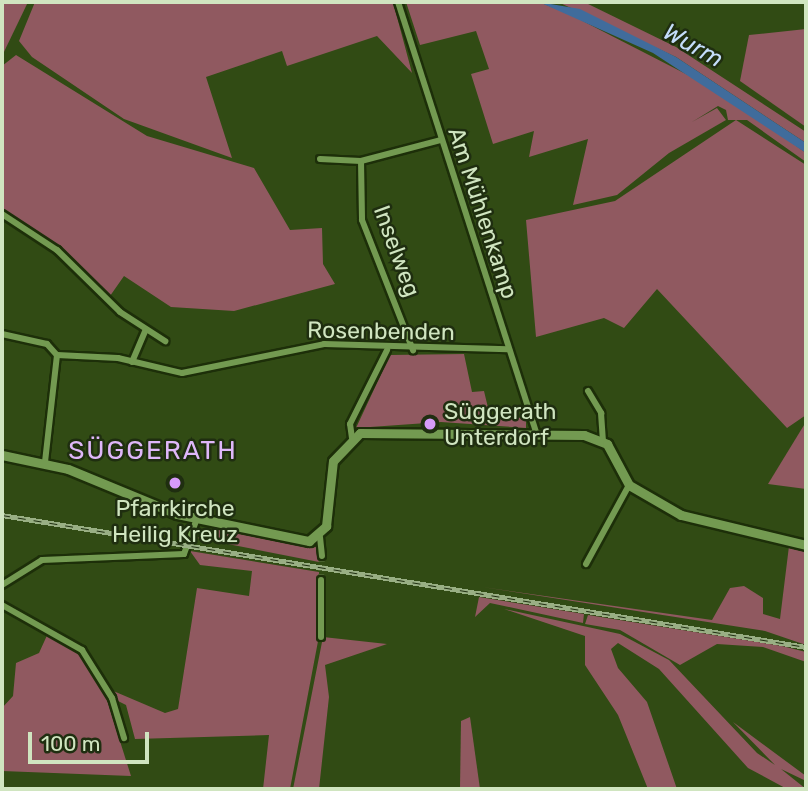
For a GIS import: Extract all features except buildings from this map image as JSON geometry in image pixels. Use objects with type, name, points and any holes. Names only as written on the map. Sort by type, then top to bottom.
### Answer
[{"type":"main road","points":[[2,455],[68,469],[197,519],[309,541],[320,537],[331,469],[352,438],[369,431],[537,434],[603,441],[629,485],[701,522],[806,545]]},
{"type":"street","name":"Am Mühlenkamp","points":[[398,2],[537,434]]},
{"type":"street","points":[[320,159],[361,161],[441,140]]},
{"type":"street","name":"Inselweg","points":[[361,161],[362,220],[413,349]]},
{"type":"street","points":[[2,214],[57,250],[145,331],[165,341]]},
{"type":"street","points":[[132,362],[145,331]]},
{"type":"street","points":[[2,334],[47,344],[57,355],[45,462]]},
{"type":"street","name":"Rosenbenden","points":[[57,355],[132,362],[182,373],[324,344],[387,350],[508,349]]},
{"type":"street","points":[[352,438],[350,424],[387,350]]},
{"type":"street","points":[[588,391],[601,413],[603,441]]},
{"type":"street","points":[[586,564],[629,485]]},
{"type":"street","points":[[2,585],[22,568],[62,557],[184,554],[197,519]]},
{"type":"street","points":[[320,537],[322,556]]},
{"type":"street","points":[[321,580],[321,637]]},
{"type":"street","points":[[2,605],[82,650],[112,698],[124,738]]},
{"type":"shaded area","points":[[2,2],[28,2],[2,56]]},
{"type":"shaded area","points":[[35,2],[393,2],[412,73],[377,36],[287,66],[282,51],[206,77],[232,158],[124,119],[32,57],[19,41]]},
{"type":"shaded area","points":[[406,2],[539,2],[569,14],[721,92],[806,153],[806,162],[747,120],[728,120],[726,110],[718,106],[692,122],[717,108],[726,120],[669,153],[617,195],[573,205],[588,139],[529,157],[534,131],[493,144],[471,74],[489,69],[476,31],[420,45]]},
{"type":"shaded area","points":[[558,2],[584,2],[676,47],[806,132],[806,143],[676,57]]},
{"type":"shaded area","points":[[806,29],[806,127],[740,81],[749,35]]},
{"type":"shaded area","points":[[16,55],[147,136],[254,168],[290,230],[322,228],[323,264],[335,284],[234,311],[171,307],[124,276],[110,296],[60,249],[2,211],[2,66]]},
{"type":"shaded area","points":[[736,120],[806,165],[806,415],[787,428],[657,289],[624,328],[604,318],[536,337],[526,220],[615,201]]},
{"type":"shaded area","points":[[464,354],[472,392],[484,391],[490,416],[526,418],[526,428],[441,422],[356,428],[390,355]]},
{"type":"shaded area","points":[[806,422],[806,489],[768,484],[801,430]]},
{"type":"shaded area","points":[[219,529],[321,548],[319,562],[197,538]]},
{"type":"shaded area","points":[[789,546],[806,550],[806,645],[765,631],[482,587],[712,620],[730,588],[744,586],[763,598],[763,614],[780,619]]},
{"type":"shaded area","points":[[190,551],[319,572],[319,636],[290,789],[263,789],[269,735],[135,739],[126,705],[114,699],[111,690],[165,713],[178,709],[197,588],[249,596],[252,571],[200,565]]},
{"type":"shaded area","points":[[479,597],[584,614],[583,623],[490,603],[475,617]]},
{"type":"shaded area","points":[[504,609],[620,634],[669,660],[757,753],[775,765],[733,722],[806,776],[806,781],[781,769],[806,789],[787,789],[748,768],[659,669],[618,643],[611,649],[618,668],[647,702],[677,789],[648,789],[618,715],[585,665],[585,636]]},
{"type":"shaded area","points":[[588,615],[782,646],[806,652],[806,662],[763,647],[717,644],[680,665],[620,630],[585,624]]},
{"type":"shaded area","points":[[49,631],[79,650],[101,681],[131,776],[2,771],[2,708],[13,696],[16,663],[39,653]]},
{"type":"shaded area","points":[[323,637],[387,644],[325,665],[329,697],[319,789],[293,789]]},
{"type":"shaded area","points":[[470,717],[480,789],[460,789],[461,721]]},
{"type":"water","points":[[539,2],[580,9],[676,57],[806,143],[806,153],[653,53]]},
{"type":"tunnel","points":[[321,580],[322,556]]},
{"type":"railway","points":[[2,515],[806,647]]},
{"type":"place","name":"Süggerath Unterdorf","points":[[430,424]]},
{"type":"place","name":"Pfarrkirche Heilig Kreuz","points":[[175,483]]},
{"type":"district","name":"SÜGGERATH","points":[[153,451]]},
{"type":"water label","name":"Wurm","points":[[693,46]]}]
